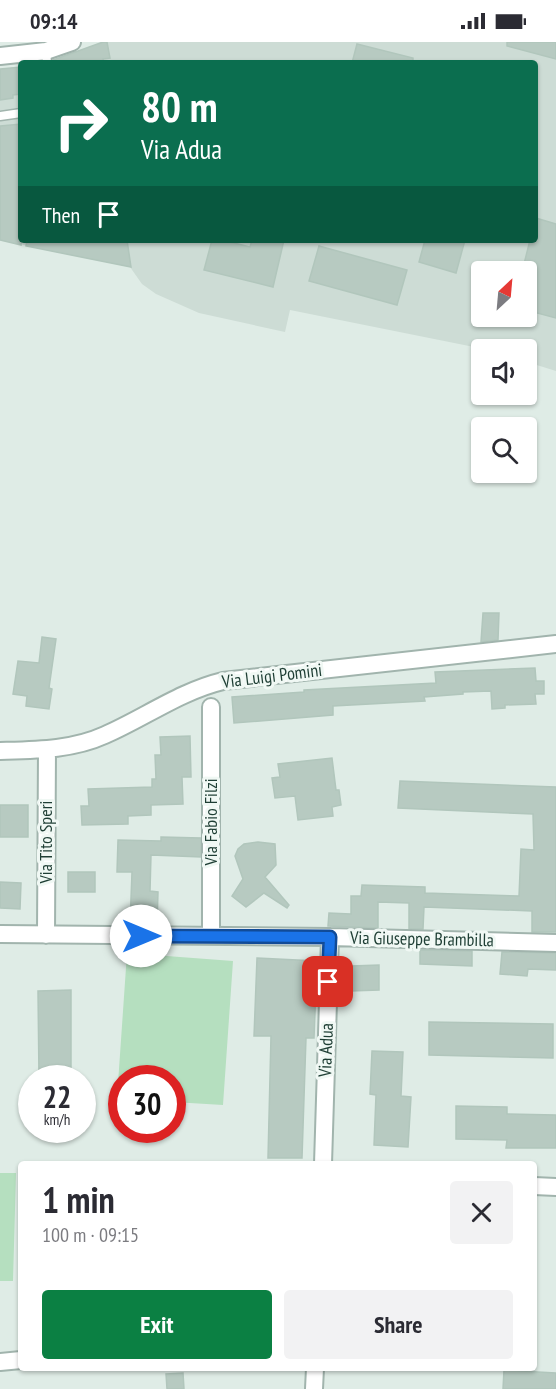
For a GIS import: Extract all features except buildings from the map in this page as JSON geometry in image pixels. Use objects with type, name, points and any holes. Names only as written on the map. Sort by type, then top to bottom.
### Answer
[{"type":"street","points":[[0,56],[47,57],[72,42]]},
{"type":"street","name":"Via Luigi Pomini","points":[[0,751],[75,745],[105,735],[195,690],[223,681],[556,644]]},
{"type":"street","name":"Via Fabio Filzi","points":[[211,707],[212,936]]},
{"type":"street","name":"Via Tito Speri","points":[[46,935],[47,749]]},
{"type":"street","name":"Via Giuseppe Brambilla","points":[[0,934],[330,937],[556,943]]},
{"type":"street","name":"Via Adua","points":[[323,1161],[330,937]]},
{"type":"street","points":[[537,1186],[556,1188]]},
{"type":"street","points":[[0,1362],[18,1360]]},
{"type":"street","points":[[314,1389],[315,1371]]},
{"type":"lane","points":[[0,116],[18,113]]},
{"type":"shaded area","points":[[103,42],[556,42],[556,371],[537,365],[537,339],[471,339],[471,346],[290,310],[285,332],[199,313],[156,294],[142,284],[130,267],[0,240],[0,69],[18,67],[18,243],[538,243],[538,60],[60,60]]},
{"type":"green space","points":[[127,953],[233,961],[223,1105],[186,1103],[186,1065],[119,1065]]},
{"type":"green space","points":[[0,1173],[16,1173],[13,1281],[0,1281]]},
{"type":"route","points":[[141,936],[330,937],[328,982]]}]
